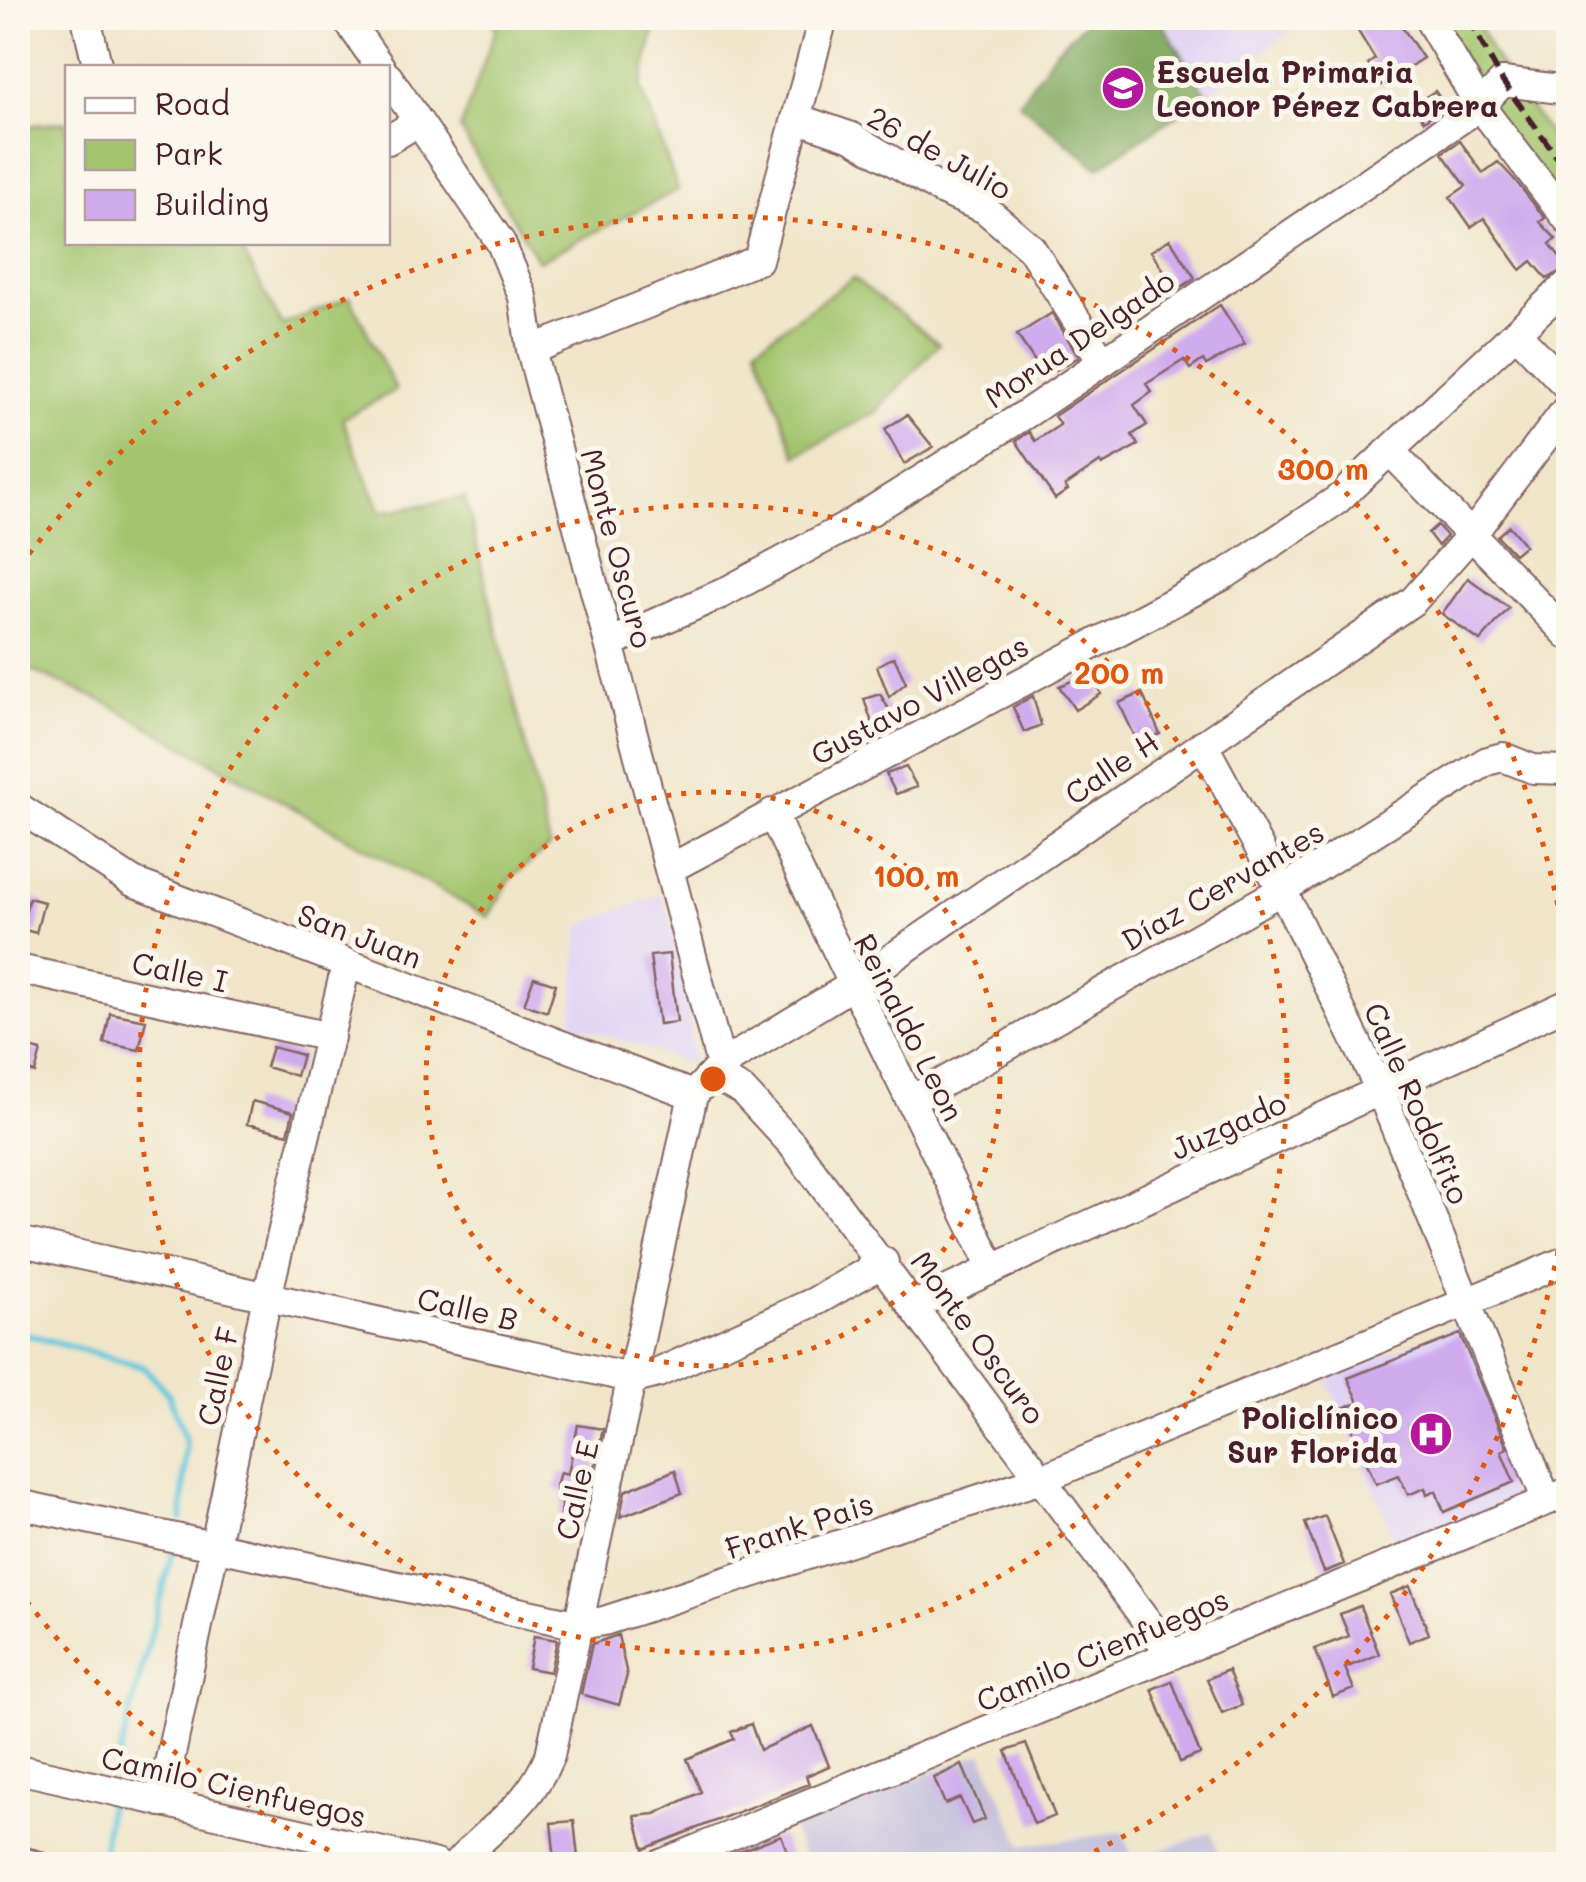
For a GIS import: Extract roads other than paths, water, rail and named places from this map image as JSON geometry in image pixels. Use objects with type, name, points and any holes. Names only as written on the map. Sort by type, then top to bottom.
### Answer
[{"type":"street","points":[[86,18],[97,65]]},
{"type":"street","points":[[346,18],[379,65]]},
{"type":"street","points":[[532,350],[758,260],[823,18]]},
{"type":"street","points":[[1428,18],[1480,106],[1568,220]]},
{"type":"street","name":"Monte Oscuro","points":[[390,81],[501,243],[523,297],[532,350],[718,1070],[763,1110],[884,1262],[1172,1655]]},
{"type":"street","name":"Morua Delgado","points":[[610,643],[722,593],[844,528],[1103,362],[1480,106],[1503,82],[1568,90]]},
{"type":"street","name":"26 de Julio","points":[[796,118],[852,138],[943,191],[986,209],[1031,248],[1103,362]]},
{"type":"street","points":[[390,139],[418,122]]},
{"type":"street","name":"Gustavo Villegas","points":[[669,869],[1226,574],[1337,500],[1518,335],[1568,284]]},
{"type":"street","points":[[1518,335],[1568,387]]},
{"type":"street","name":"Calle H","points":[[693,1095],[718,1070],[851,986],[1413,601],[1473,534],[1568,406]]},
{"type":"street","points":[[1390,452],[1568,635]]},
{"type":"street","name":"Calle Rodolfito","points":[[1202,744],[1282,890],[1381,1092],[1558,1496]]},
{"type":"street","name":"Díaz Cervantes","points":[[912,1100],[1282,890],[1496,757],[1533,769],[1568,770]]},
{"type":"street","name":"San Juan","points":[[18,807],[134,882],[346,966],[693,1095]]},
{"type":"street","name":"Reinaldo Leon","points":[[772,814],[851,986],[912,1100],[992,1268]]},
{"type":"street","name":"Calle F","points":[[161,1802],[267,1297],[346,966]]},
{"type":"street","name":"Calle I","points":[[18,969],[330,1038]]},
{"type":"street","name":"Juzgado","points":[[914,1305],[1568,1004]]},
{"type":"street","name":"Calle E","points":[[457,1864],[484,1834],[527,1801],[550,1756],[635,1378],[693,1095]]},
{"type":"street","name":"Calle B","points":[[18,1241],[635,1378]]},
{"type":"street","name":"Frank Pais","points":[[18,1504],[579,1626],[632,1614],[1041,1479],[1568,1260]]},
{"type":"street","points":[[635,1378],[658,1372],[816,1301],[884,1262]]},
{"type":"street","name":"Camilo Cienfuegos","points":[[661,1864],[702,1858],[1172,1655],[1558,1496]]},
{"type":"street","name":"Camilo Cienfuegos","points":[[18,1769],[436,1864]]},
{"type":"waterway","points":[[18,1332],[144,1367],[169,1395],[186,1442],[182,1519]]},
{"type":"waterway","points":[[114,1776],[173,1550]]},
{"type":"waterway","points":[[102,1864],[109,1799]]},
{"type":"railway","points":[[1468,18],[1503,82],[1568,172]]},
{"type":"place","name":"Escuela Primaria Leonor Pérez Cabrera","points":[[1123,88]]},
{"type":"place","name":"Policlínico Sur Florida","points":[[1431,1434]]}]
